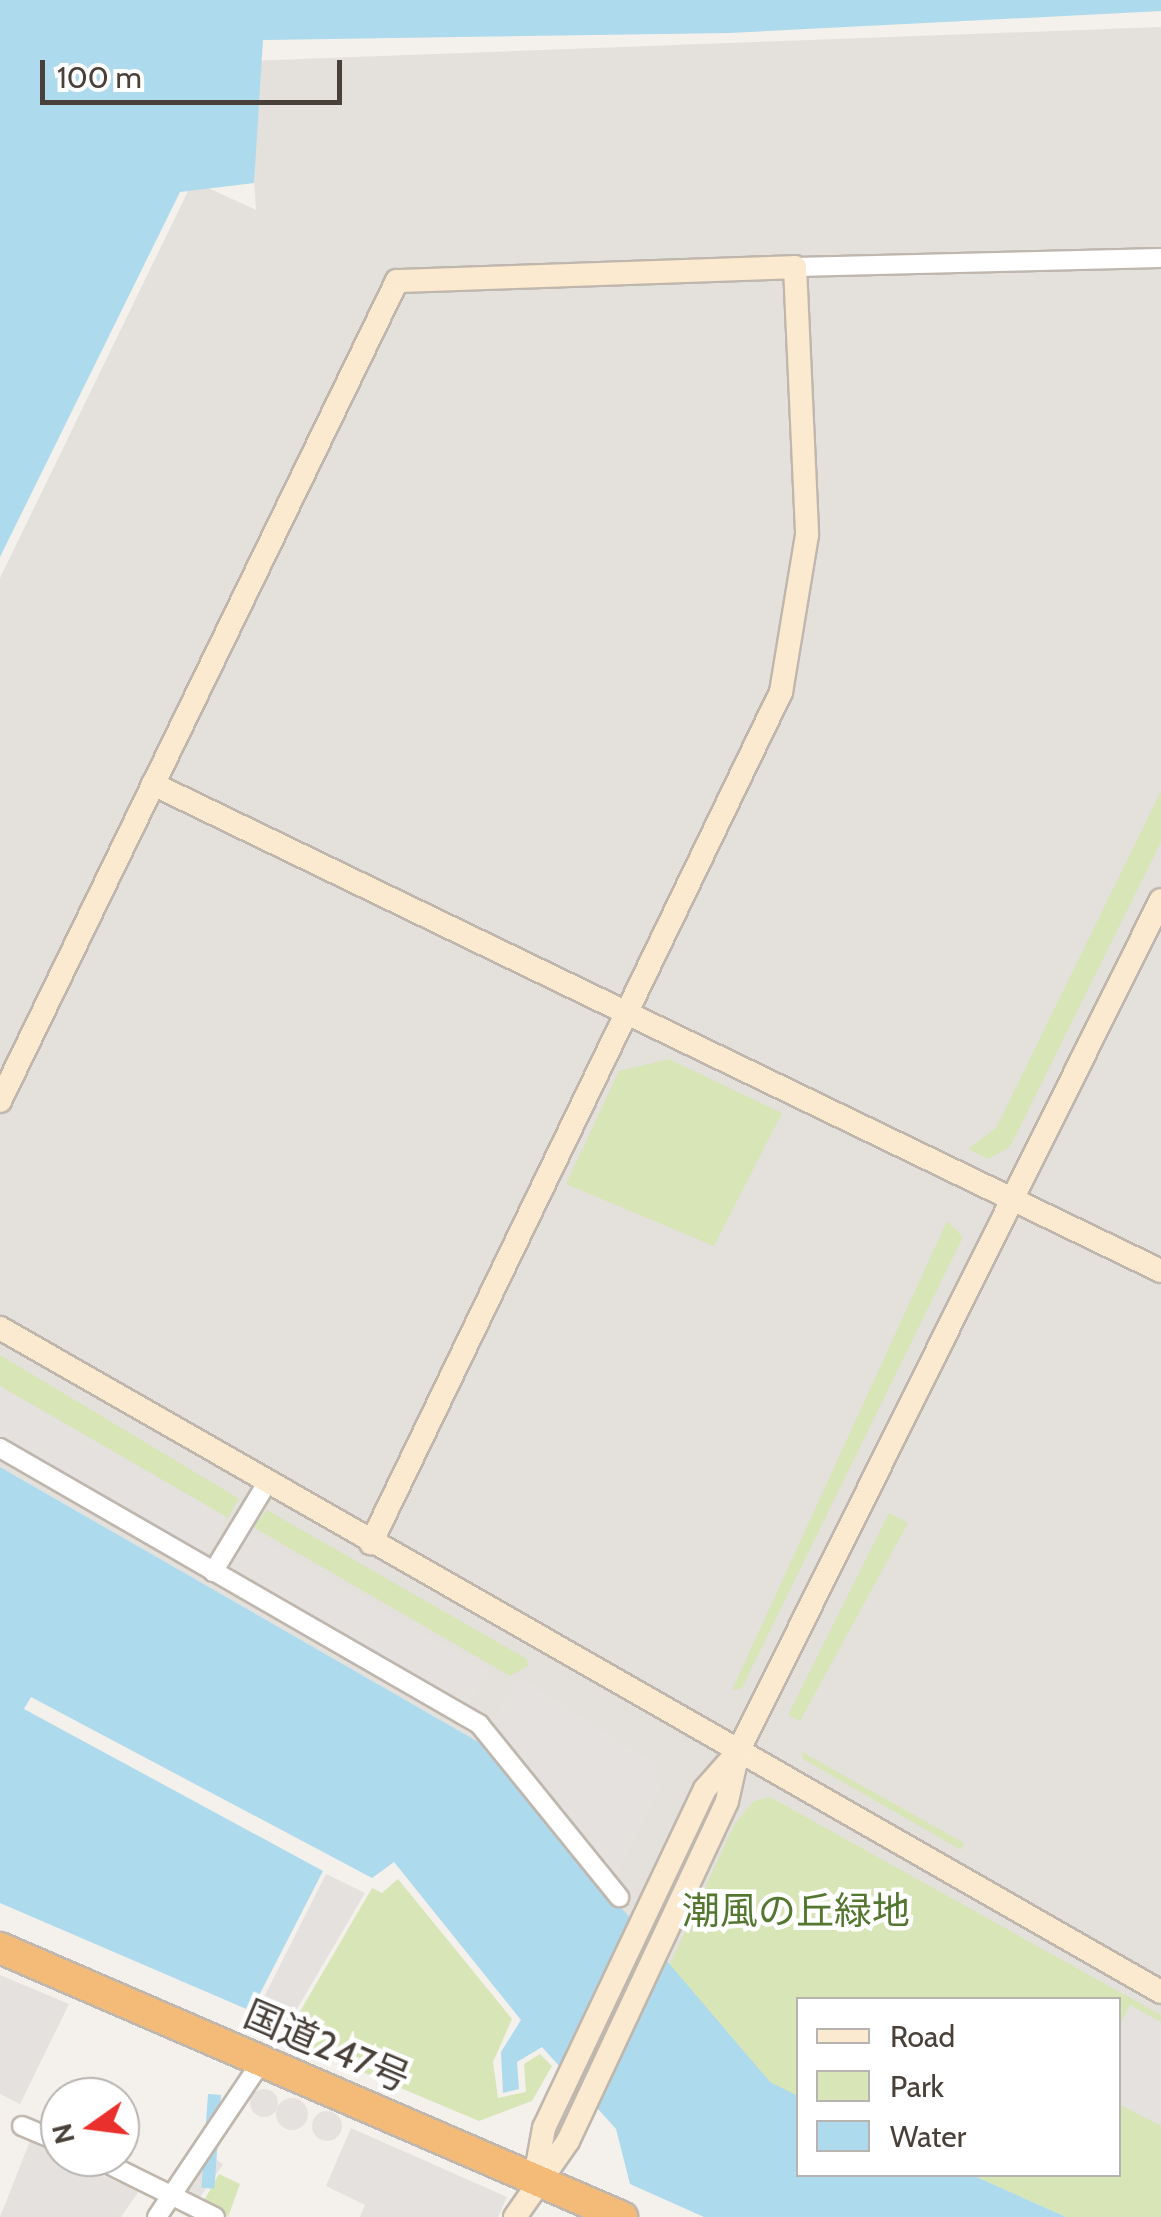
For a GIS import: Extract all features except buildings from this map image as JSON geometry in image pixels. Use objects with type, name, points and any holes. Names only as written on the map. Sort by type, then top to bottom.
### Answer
[{"type":"highway","name":"国道247号","points":[[0,1948],[622,2217]]},
{"type":"street","points":[[0,1101],[396,281],[1161,258]]},
{"type":"street","points":[[371,1543],[759,744],[794,642],[807,535],[795,267]]},
{"type":"street","points":[[153,784],[1014,1195],[1161,1271]]},
{"type":"street","points":[[515,2217],[534,2180],[574,2127],[727,1801],[738,1752],[1161,900]]},
{"type":"street","points":[[0,1328],[1161,1992]]},
{"type":"street","points":[[0,1448],[480,1724],[619,1897]]},
{"type":"street","points":[[213,1572],[267,1483]]},
{"type":"street","points":[[534,2180],[550,2115],[705,1789],[738,1752]]},
{"type":"street","points":[[158,2217],[166,2190],[261,2062]]},
{"type":"street","points":[[22,2126],[40,2134]]},
{"type":"street","points":[[138,2177],[215,2217]]},
{"type":"shaded area","points":[[1161,27],[1161,2217],[1066,2217],[976,2177],[1121,2177],[1121,1997],[796,1997],[796,2095],[770,2083],[482,1744],[0,1467],[0,578],[193,181],[256,210],[247,61]]},
{"type":"shaded area","points":[[0,1386],[227,1517],[201,1561],[0,1445]]},
{"type":"shaded area","points":[[249,1531],[490,1670],[466,1712],[225,1573]]},
{"type":"shaded area","points":[[518,1676],[655,1764],[659,1788],[613,1880],[490,1728]]},
{"type":"shaded area","points":[[326,1874],[365,1893],[287,2026],[256,2013]]},
{"type":"shaded area","points":[[0,1975],[69,2004],[20,2104],[0,2094]]},
{"type":"shaded area","points":[[1130,2005],[1161,2022],[1161,2126],[1121,2105],[1121,2023]]},
{"type":"shaded area","points":[[264,2089],[274,2093],[278,2103],[274,2113],[264,2117],[254,2113],[250,2103],[254,2093]]},
{"type":"shaded area","points":[[292,2098],[303,2103],[308,2114],[303,2125],[292,2130],[281,2125],[276,2114],[281,2103]]},
{"type":"shaded area","points":[[327,2111],[338,2115],[342,2126],[338,2137],[327,2141],[316,2137],[312,2126],[316,2115]]},
{"type":"shaded area","points":[[351,2128],[507,2197],[498,2217],[360,2217],[365,2205],[326,2186]]},
{"type":"shaded area","points":[[30,2141],[40,2146],[40,2177],[106,2177],[139,2191],[121,2217],[0,2217]]},
{"type":"shaded area","points":[[210,2155],[223,2164],[197,2202],[184,2193]]},
{"type":"green space","points":[[1161,791],[1161,842],[1010,1147],[988,1159],[968,1149],[996,1128]]},
{"type":"green space","points":[[669,1059],[782,1113],[714,1246],[566,1184],[619,1071]]},
{"type":"green space","points":[[947,1221],[963,1237],[742,1688],[732,1690]]},
{"type":"green space","points":[[0,1355],[239,1499],[225,1523],[0,1388]]},
{"type":"green space","points":[[267,1510],[527,1659],[528,1666],[510,1676],[253,1527]]},
{"type":"green space","points":[[889,1513],[908,1523],[800,1721],[788,1715]]},
{"type":"green space","points":[[802,1752],[964,1843],[961,1850],[803,1759]]},
{"type":"green space","name":"潮風の丘緑地","points":[[770,1797],[1161,2015],[1161,2217],[1066,2217],[976,2177],[1121,2177],[1121,1997],[796,1997],[796,2095],[770,2083],[669,1966],[734,1825],[754,1801]]},
{"type":"green space","points":[[398,1879],[512,2019],[493,2062],[498,2098],[526,2092],[524,2064],[540,2054],[552,2066],[532,2101],[479,2121],[284,2039],[372,1888],[382,1893]]},
{"type":"green space","points":[[219,2174],[240,2184],[228,2217],[202,2204]]},
{"type":"water","points":[[0,0],[1161,0],[1161,11],[730,33],[263,40],[254,183],[180,192],[0,557]]},
{"type":"water","points":[[0,1467],[482,1744],[770,2082],[796,2095],[796,2177],[976,2177],[1066,2217],[704,2217],[630,2184],[616,2129],[542,2047],[517,2062],[519,2089],[503,2093],[501,2052],[521,2020],[394,1862],[372,1878],[31,1697],[24,1709],[323,1871],[251,2011],[0,1903]]},
{"type":"water","points":[[208,2094],[221,2095],[214,2189],[201,2188]]}]
